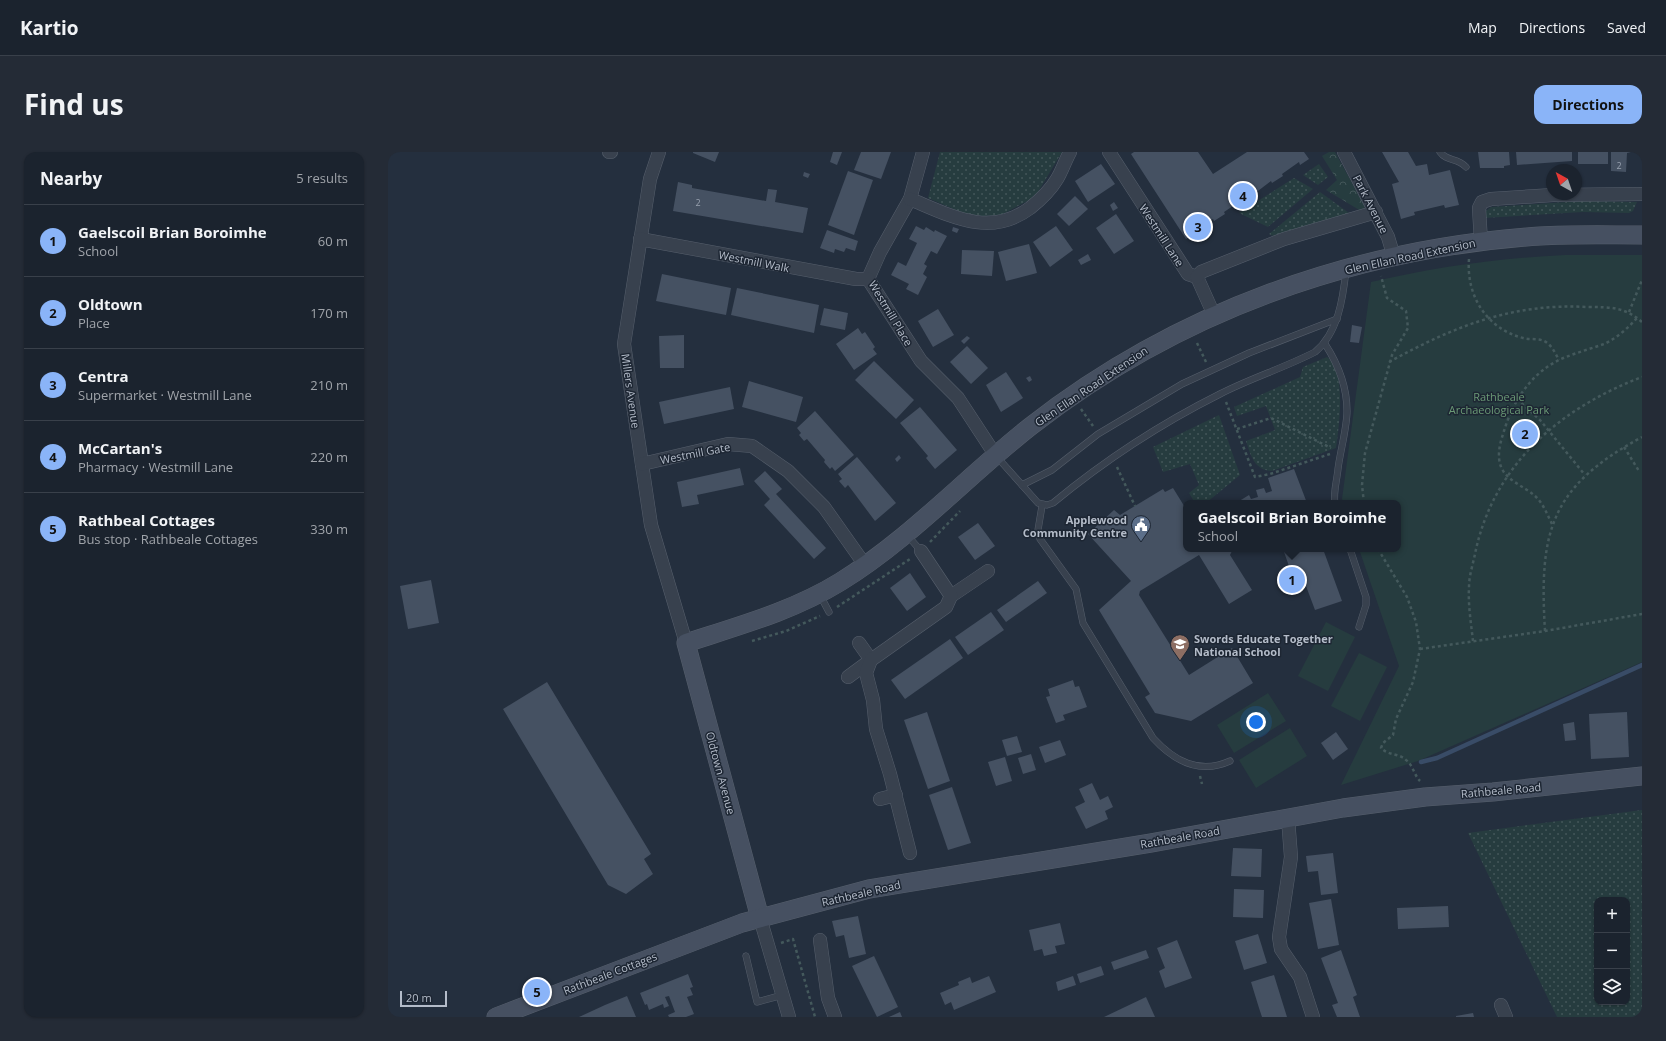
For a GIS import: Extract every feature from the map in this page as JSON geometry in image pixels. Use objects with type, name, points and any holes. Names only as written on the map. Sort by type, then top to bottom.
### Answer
[{"type":"street","name":"Millers Avenue","points":[[660,152],[650,179],[624,344],[651,525],[684,635]]},
{"type":"street","name":"Westmill Place","points":[[923,152],[910,198],[880,252],[868,279],[921,361],[958,398],[996,456]]},
{"type":"street","points":[[910,198],[948,214],[979,223],[1006,221],[1019,216],[1042,199],[1057,180],[1070,152]]},
{"type":"street","name":"Westmill Lane","points":[[1109,152],[1188,274],[1197,277],[1214,315]]},
{"type":"street","name":"Park Avenue","points":[[1344,152],[1388,237],[1394,257]]},
{"type":"street","points":[[1478,250],[1479,208],[1482,202],[1491,199],[1553,194],[1642,194]]},
{"type":"street","points":[[1197,277],[1200,272],[1248,253],[1284,240],[1376,212]]},
{"type":"street","name":"Glen Ellan Road Extension","points":[[684,635],[791,607],[840,582],[906,534],[1031,426],[1086,387],[1148,348],[1214,315],[1271,292],[1346,268],[1394,257],[1478,250],[1543,236],[1642,235]]},
{"type":"street","name":"Westmill Walk","points":[[640,239],[856,280],[868,279]]},
{"type":"street","name":"Westmill Gate","points":[[642,464],[728,444],[752,446],[788,471],[824,507],[865,565]]},
{"type":"street","points":[[921,551],[951,596]]},
{"type":"street","points":[[848,677],[946,607],[951,596],[988,571]]},
{"type":"street","name":"Oldtown Avenue","points":[[684,635],[760,918]]},
{"type":"street","points":[[859,643],[871,660]]},
{"type":"street","points":[[871,660],[866,670],[866,678],[874,700],[876,729],[896,795],[910,853]]},
{"type":"street","name":"Rathbeale Road","points":[[724,930],[760,918],[869,889],[1150,843],[1288,818],[1425,797],[1493,792],[1642,776]]},
{"type":"street","points":[[880,799],[896,795]]},
{"type":"street","points":[[1288,818],[1291,856],[1279,936],[1283,954],[1300,977],[1313,1017]]},
{"type":"street","points":[[760,918],[789,1017]]},
{"type":"street","name":"Rathbeale Cottages","points":[[496,1017],[724,930]]},
{"type":"street","points":[[820,940],[828,998],[835,1017]]},
{"type":"lane","points":[[1440,152],[1448,158],[1461,161],[1466,167]]},
{"type":"lane","points":[[1042,506],[1053,503],[1088,474],[1148,433],[1222,393],[1300,360],[1325,344],[1337,319],[1346,268]]},
{"type":"lane","points":[[1022,485],[1052,470],[1098,434],[1141,407],[1210,370],[1337,319]]},
{"type":"lane","points":[[1325,344],[1340,370],[1347,411],[1335,500]]},
{"type":"lane","points":[[996,456],[1042,506]]},
{"type":"lane","points":[[1042,506],[1038,524],[1040,539],[1076,589],[1083,623],[1086,629],[1153,738],[1166,752],[1177,760],[1210,767],[1218,767],[1230,761]]},
{"type":"lane","points":[[906,534],[921,551]]},
{"type":"lane","points":[[1351,552],[1366,597],[1366,605],[1359,627]]},
{"type":"lane","points":[[819,593],[829,612]]},
{"type":"lane","points":[[746,956],[757,1002],[783,995]]},
{"type":"path","points":[[1478,250],[1469,260],[1468,273],[1472,290],[1480,309],[1487,318],[1509,334],[1524,339],[1544,341],[1552,346],[1559,360]]},
{"type":"path","points":[[1463,260],[1469,260]]},
{"type":"path","points":[[1374,277],[1386,274]]},
{"type":"path","points":[[1364,500],[1362,485],[1365,453],[1395,347],[1408,328],[1408,316],[1403,308],[1387,298],[1381,276]]},
{"type":"path","points":[[1629,312],[1642,280]]},
{"type":"path","points":[[1390,362],[1441,335],[1487,318],[1532,308],[1577,306],[1610,308],[1629,312],[1642,322]]},
{"type":"path","points":[[1552,524],[1544,507],[1536,497],[1507,476],[1499,463],[1499,446],[1507,419],[1517,399],[1527,385],[1559,360],[1605,343],[1625,330],[1637,318]]},
{"type":"path","points":[[1195,339],[1210,370]]},
{"type":"path","points":[[1473,641],[1469,586],[1476,551],[1479,537],[1494,497],[1507,476],[1528,449],[1548,430],[1587,403],[1642,377]]},
{"type":"path","points":[[1222,393],[1255,477],[1270,474],[1336,452],[1271,418],[1237,430]]},
{"type":"path","points":[[1517,399],[1531,410],[1585,475]]},
{"type":"path","points":[[1080,407],[1085,403]]},
{"type":"path","points":[[1545,631],[1543,594],[1546,552],[1552,524],[1566,496],[1585,475],[1624,447],[1642,437]]},
{"type":"path","points":[[1624,447],[1638,471]]},
{"type":"path","points":[[746,643],[786,631],[829,612],[921,551],[965,506]]},
{"type":"path","points":[[1380,552],[1407,597],[1416,622],[1420,649],[1413,682],[1396,719],[1393,735],[1383,743],[1381,748],[1386,753],[1400,756],[1408,761],[1416,777],[1424,785]]},
{"type":"path","points":[[1420,649],[1545,631],[1642,614]]},
{"type":"path","points":[[769,948],[793,939],[815,1017]]},
{"type":"green space","points":[[940,152],[1062,152],[1035,197],[1001,215],[983,216],[965,214],[928,198]]},
{"type":"green space","points":[[1329,152],[1335,152],[1365,207],[1361,211],[1326,190],[1337,180],[1322,156]]},
{"type":"green space","points":[[1319,164],[1328,177],[1318,185],[1303,175]]},
{"type":"green space","points":[[1294,178],[1313,189],[1268,227],[1239,213]]},
{"type":"green space","points":[[1320,192],[1349,213],[1273,236],[1269,234]]},
{"type":"green space","points":[[1582,201],[1637,202],[1633,211],[1629,213],[1583,212],[1484,218],[1486,211],[1491,207]]},
{"type":"green space","name":"Rathbeale Archaeological Park","points":[[1565,255],[1642,255],[1642,662],[1418,761],[1341,785],[1399,666],[1360,552],[1401,552],[1401,500],[1342,499],[1371,282],[1419,272],[1516,258]]},
{"type":"green space","points":[[1327,357],[1333,364],[1337,374],[1339,386],[1340,414],[1336,448],[1272,471],[1261,468],[1254,461],[1246,441],[1275,430],[1266,406],[1237,416],[1234,407],[1300,377],[1303,367]]},
{"type":"green space","points":[[1219,415],[1240,475],[1210,500],[1193,500],[1189,493],[1199,485],[1190,464],[1163,472],[1153,447]]},
{"type":"green space","points":[[1326,622],[1355,637],[1328,691],[1298,676]]},
{"type":"green space","points":[[1359,653],[1387,667],[1360,721],[1331,706]]},
{"type":"green space","points":[[1268,693],[1286,721],[1234,753],[1217,725]]},
{"type":"green space","points":[[1290,728],[1307,756],[1256,788],[1239,760]]},
{"type":"green space","points":[[1642,810],[1642,1017],[1557,1017],[1468,833]]},
{"type":"building","points":[[693,152],[719,152],[715,162]]},
{"type":"building","points":[[833,152],[842,152],[837,165],[830,162]]},
{"type":"building","points":[[861,152],[891,152],[881,179],[854,170]]},
{"type":"building","points":[[1134,152],[1198,152],[1213,174],[1247,152],[1304,152],[1309,159],[1300,165],[1299,162],[1282,174],[1283,176],[1272,183],[1271,181],[1254,194],[1253,192],[1234,208],[1233,206],[1224,212],[1225,214],[1214,221],[1213,219],[1196,230],[1197,232],[1186,239],[1131,154]]},
{"type":"building","points":[[1382,152],[1408,152],[1416,166],[1427,164],[1429,175],[1450,170],[1459,205],[1445,208],[1444,205],[1414,212],[1415,215],[1401,219],[1392,184],[1399,182]]},
{"type":"building","points":[[1478,152],[1509,152],[1510,165],[1504,166],[1504,168],[1480,168]]},
{"type":"building","points":[[1516,152],[1572,152],[1572,161],[1517,165]]},
{"type":"building","points":[[1578,152],[1608,152],[1608,164],[1578,164]]},
{"type":"building","points":[[1611,152],[1631,152],[1627,153],[1626,172],[1611,171]]},
{"type":"building","points":[[1101,164],[1115,184],[1088,202],[1075,181]]},
{"type":"building","points":[[848,171],[873,180],[854,235],[828,225]]},
{"type":"building","points":[[804,172],[810,174],[808,178],[803,176]]},
{"type":"building","points":[[678,182],[692,185],[692,188],[766,201],[768,189],[777,190],[775,202],[808,208],[803,233],[673,211]]},
{"type":"building","points":[[1075,196],[1088,209],[1069,226],[1057,214]]},
{"type":"building","points":[[1114,202],[1118,208],[1113,211],[1110,205]]},
{"type":"building","points":[[1116,214],[1134,241],[1114,254],[1096,228]]},
{"type":"building","points":[[916,226],[924,230],[926,227],[934,232],[935,230],[947,236],[937,254],[931,251],[924,264],[927,266],[923,274],[927,277],[918,295],[906,289],[909,284],[891,275],[898,262],[906,266],[917,243],[909,239]]},
{"type":"building","points":[[1056,226],[1073,250],[1050,267],[1033,242]]},
{"type":"building","points":[[953,227],[959,229],[957,233],[952,231]]},
{"type":"building","points":[[827,230],[858,241],[855,251],[846,248],[844,252],[835,249],[834,253],[820,248]]},
{"type":"building","points":[[1029,244],[1037,273],[1006,281],[998,252]]},
{"type":"building","points":[[962,250],[994,251],[992,276],[961,274]]},
{"type":"building","points":[[1088,254],[1091,260],[1081,265],[1078,260]]},
{"type":"building","points":[[662,274],[731,288],[726,315],[656,301]]},
{"type":"building","points":[[737,288],[819,305],[814,333],[731,315]]},
{"type":"building","points":[[824,308],[848,313],[845,330],[820,325]]},
{"type":"building","points":[[938,309],[954,335],[933,347],[918,321]]},
{"type":"building","points":[[1352,325],[1362,327],[1359,343],[1350,342]]},
{"type":"building","points":[[858,328],[862,334],[865,332],[875,347],[873,349],[877,354],[854,370],[836,344]]},
{"type":"building","points":[[684,335],[684,368],[660,368],[659,336]]},
{"type":"building","points":[[967,336],[970,338],[964,344],[961,341]]},
{"type":"building","points":[[967,346],[988,368],[971,384],[950,362]]},
{"type":"building","points":[[874,361],[914,400],[896,419],[855,380]]},
{"type":"building","points":[[1006,372],[1023,398],[1001,412],[986,385]]},
{"type":"building","points":[[1030,376],[1032,380],[1029,382],[1026,378]]},
{"type":"building","points":[[749,381],[803,397],[796,422],[742,407]]},
{"type":"building","points":[[730,387],[734,409],[664,424],[659,402]]},
{"type":"building","points":[[920,407],[957,450],[935,469],[926,458],[928,456],[900,423]]},
{"type":"building","points":[[815,411],[854,455],[835,471],[832,467],[830,469],[824,462],[825,460],[807,439],[804,441],[799,435],[801,433],[797,428]]},
{"type":"building","points":[[899,455],[901,458],[897,462],[895,459]]},
{"type":"building","points":[[857,457],[896,503],[875,521],[848,485],[845,488],[839,481],[842,479],[838,474]]},
{"type":"building","points":[[740,468],[744,485],[697,495],[699,504],[682,507],[677,482]]},
{"type":"building","points":[[1294,469],[1306,500],[1241,500],[1249,495],[1251,499],[1258,497],[1256,490],[1264,488],[1266,493],[1272,491],[1268,478]]},
{"type":"building","points":[[765,471],[782,489],[776,494],[826,548],[814,559],[764,505],[770,499],[754,481]]},
{"type":"building","points":[[1173,488],[1183,504],[1183,552],[1232,552],[1230,555],[1252,590],[1229,604],[1199,555],[1140,591],[1139,595],[1189,675],[1232,648],[1253,683],[1191,721],[1155,713],[1145,697],[1150,694],[1099,610],[1131,581],[1088,534],[1114,510],[1120,515],[1163,489],[1165,492]]},
{"type":"building","points":[[978,523],[995,546],[975,560],[958,537]]},
{"type":"building","points":[[1284,552],[1324,552],[1342,601],[1315,610],[1306,586],[1297,589]]},
{"type":"building","points":[[910,573],[926,597],[907,611],[890,588]]},
{"type":"building","points":[[431,580],[439,623],[408,629],[400,586]]},
{"type":"building","points":[[1038,581],[1047,593],[1006,622],[997,610]]},
{"type":"building","points":[[991,612],[1004,630],[968,655],[955,637]]},
{"type":"building","points":[[950,639],[963,658],[905,699],[891,680]]},
{"type":"building","points":[[1073,680],[1075,687],[1079,686],[1087,707],[1063,715],[1065,720],[1056,723],[1046,697],[1050,696],[1048,689]]},
{"type":"building","points":[[547,682],[651,854],[644,859],[653,874],[626,894],[608,885],[503,709]]},
{"type":"building","points":[[927,712],[950,781],[928,789],[904,720]]},
{"type":"building","points":[[1627,712],[1629,757],[1591,759],[1589,714]]},
{"type":"building","points":[[1574,722],[1576,740],[1565,741],[1563,724]]},
{"type":"building","points":[[1336,732],[1348,749],[1333,760],[1321,743]]},
{"type":"building","points":[[1017,736],[1022,752],[1007,756],[1002,740]]},
{"type":"building","points":[[1060,740],[1066,755],[1045,763],[1039,747]]},
{"type":"building","points":[[1031,754],[1036,770],[1023,774],[1018,758]]},
{"type":"building","points":[[1005,757],[1012,781],[996,786],[988,762]]},
{"type":"building","points":[[1092,783],[1100,800],[1108,796],[1113,807],[1105,811],[1108,819],[1086,829],[1075,807],[1085,802],[1079,789]]},
{"type":"building","points":[[952,787],[971,843],[948,850],[929,795]]},
{"type":"building","points":[[1233,848],[1262,849],[1261,877],[1231,876]]},
{"type":"building","points":[[1333,853],[1338,893],[1321,895],[1318,871],[1308,872],[1306,856]]},
{"type":"building","points":[[1234,889],[1264,890],[1263,918],[1233,917]]},
{"type":"building","points":[[1331,899],[1339,945],[1318,949],[1309,903]]},
{"type":"building","points":[[1448,906],[1449,927],[1398,929],[1397,908]]},
{"type":"building","points":[[858,916],[866,954],[849,958],[844,935],[836,937],[832,921]]},
{"type":"building","points":[[1060,923],[1065,944],[1055,946],[1057,953],[1044,956],[1042,949],[1034,951],[1029,930]]},
{"type":"building","points":[[1258,934],[1267,963],[1244,970],[1235,941]]},
{"type":"building","points":[[1177,940],[1192,978],[1165,988],[1159,971],[1165,968],[1157,948]]},
{"type":"building","points":[[1146,950],[1149,958],[1114,970],[1111,962]]},
{"type":"building","points":[[1341,950],[1357,995],[1353,997],[1360,1017],[1337,1017],[1332,1005],[1338,1003],[1321,958]]},
{"type":"building","points":[[874,956],[898,1007],[877,1017],[852,966]]},
{"type":"building","points":[[1101,966],[1104,975],[1080,983],[1077,974]]},
{"type":"building","points":[[688,974],[693,987],[690,988],[693,995],[687,997],[694,1014],[686,1017],[669,1017],[668,1015],[675,1012],[669,996],[665,997],[669,1006],[664,1008],[663,1004],[649,1010],[640,993]]},
{"type":"building","points":[[1274,975],[1287,1017],[1262,1017],[1259,1008],[1251,982]]},
{"type":"building","points":[[989,976],[996,992],[954,1010],[951,1002],[945,1005],[940,993],[959,985],[958,982],[970,977],[972,983]]},
{"type":"building","points":[[1073,976],[1076,985],[1058,991],[1056,982]]},
{"type":"building","points":[[627,996],[636,1017],[579,1017],[605,1005]]},
{"type":"building","points":[[1146,997],[1155,1017],[1104,1017]]},
{"type":"building","points":[[900,1012],[902,1017],[889,1017]]},
{"type":"building","points":[[1473,1013],[1474,1017],[1456,1017],[1456,1016]]},
{"type":"waterway","points":[[1421,762],[1437,758],[1642,665]]},
{"type":"place","name":"McCartan's","points":[[1243,196]]},
{"type":"place","name":"Centra","points":[[1198,227]]},
{"type":"place","name":"Oldtown","points":[[1525,434]]},
{"type":"place","name":"Applewood Community Centre","points":[[1141,542]]},
{"type":"place","name":"Gaelscoil Brian Boroimhe","points":[[1292,580]]},
{"type":"place","name":"Swords Educate Together National School","points":[[1180,661]]},
{"type":"place","name":"Rathbeal Cottages","points":[[537,992]]}]
